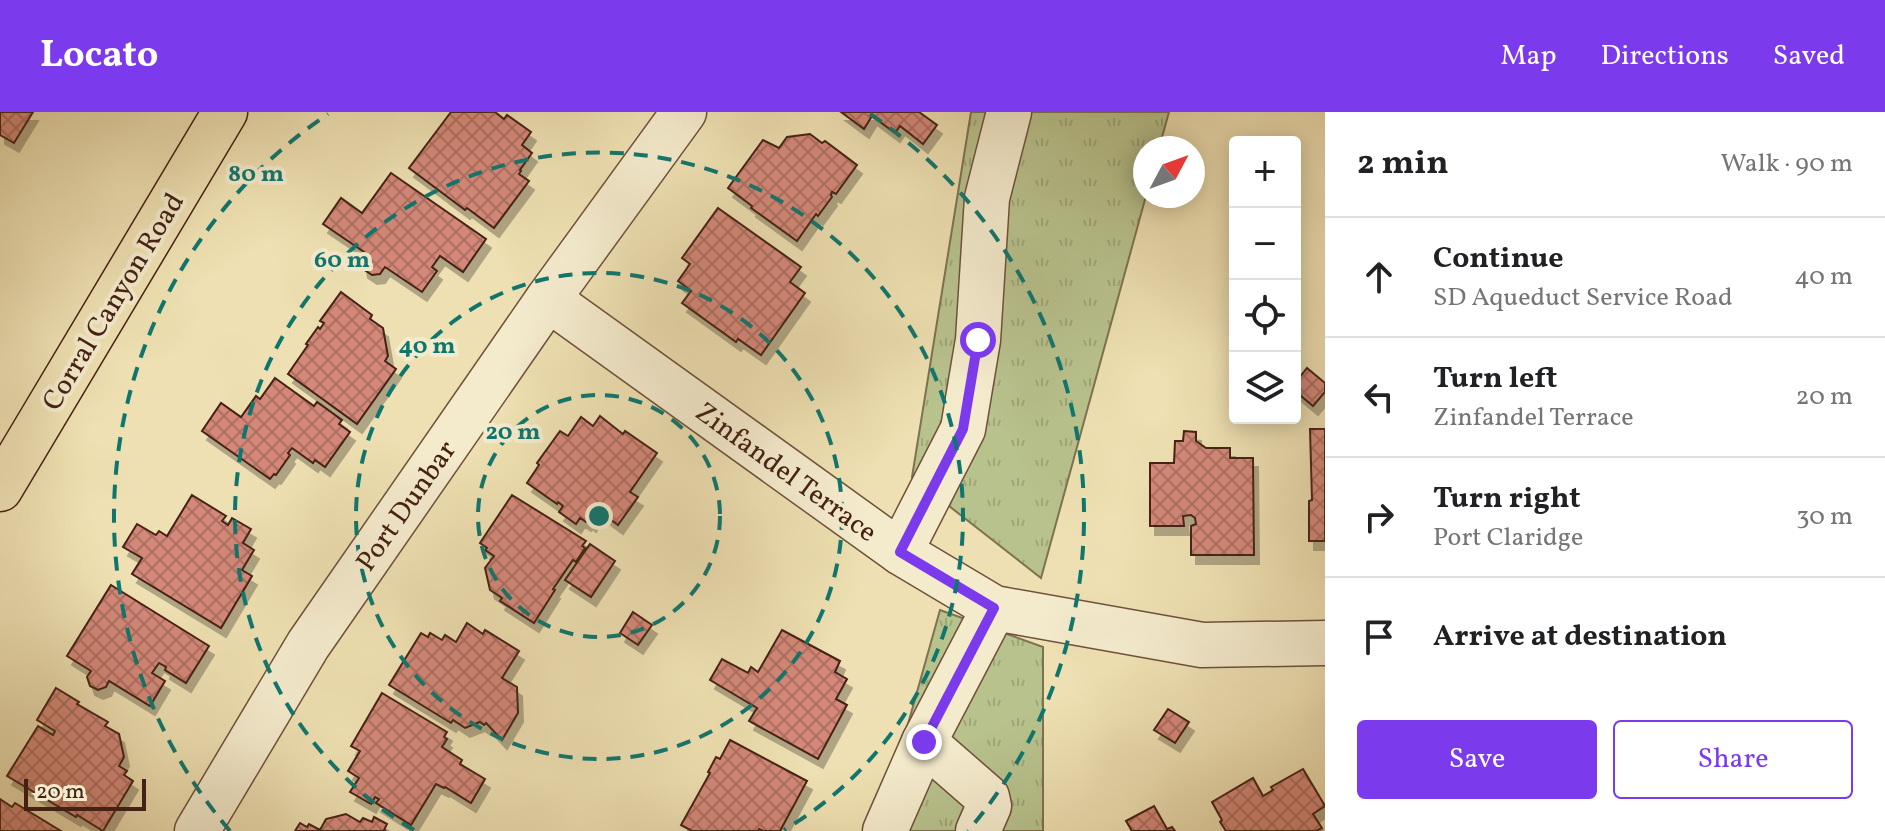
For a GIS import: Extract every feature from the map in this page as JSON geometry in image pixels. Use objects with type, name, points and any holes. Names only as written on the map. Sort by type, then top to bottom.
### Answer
[{"type":"main road","name":"Corral Canyon Road","points":[[0,489],[225,112]]},
{"type":"street","name":"Port Dunbar","points":[[197,831],[308,645],[548,299],[684,112]]},
{"type":"street","points":[[900,552],[963,429],[978,340],[987,198],[1009,112]]},
{"type":"street","name":"Zinfandel Terrace","points":[[548,299],[900,552],[994,608],[1202,645],[1325,643]]},
{"type":"street","points":[[885,831],[924,742],[994,608]]},
{"type":"street","points":[[924,742],[987,797],[989,806],[978,831]]},
{"type":"green space","points":[[971,112],[1169,112],[1162,136],[1133,136],[1133,208],[1143,208],[1041,578],[912,477]]},
{"type":"green space","points":[[940,610],[1043,647],[1043,831],[878,831]]},
{"type":"building","points":[[0,112],[33,112],[14,143],[0,135]]},
{"type":"building","points":[[451,112],[495,112],[504,119],[507,115],[531,132],[522,145],[532,153],[519,174],[529,181],[494,228],[409,168]]},
{"type":"building","points":[[841,112],[919,112],[937,125],[923,144],[900,126],[895,133],[872,116],[864,129]]},
{"type":"building","points":[[810,134],[822,143],[825,141],[857,165],[836,194],[832,192],[832,197],[797,241],[728,188],[763,140],[779,148],[787,137]]},
{"type":"building","points":[[391,173],[486,239],[463,272],[440,256],[432,267],[437,271],[422,292],[385,267],[380,274],[372,275],[363,269],[362,262],[367,254],[323,224],[341,198],[362,213]]},
{"type":"building","points":[[718,208],[801,267],[790,282],[805,293],[761,355],[738,339],[736,342],[682,303],[691,291],[678,281],[690,264],[682,258]]},
{"type":"building","points":[[341,292],[372,315],[370,319],[383,328],[388,356],[385,361],[396,369],[357,424],[288,374],[318,327],[320,329],[324,323],[320,321]]},
{"type":"building","points":[[1307,368],[1325,383],[1325,392],[1313,406],[1301,396],[1301,376]]},
{"type":"building","points":[[275,378],[314,406],[317,402],[342,420],[339,424],[350,432],[325,467],[315,460],[313,463],[292,448],[276,475],[270,479],[202,431],[221,403],[241,417],[256,396],[260,399]]},
{"type":"building","points":[[600,416],[623,434],[625,431],[657,453],[630,492],[638,497],[618,525],[599,511],[591,523],[580,518],[576,524],[559,512],[563,506],[527,483],[560,431],[568,436],[581,417],[593,426]]},
{"type":"building","points":[[1310,429],[1325,429],[1325,541],[1309,541],[1309,501],[1312,500]]},
{"type":"building","points":[[1184,431],[1196,432],[1196,441],[1206,448],[1230,448],[1230,458],[1253,458],[1254,555],[1191,555],[1191,526],[1196,524],[1191,515],[1183,516],[1184,526],[1150,526],[1150,463],[1174,463],[1175,441],[1183,441]]},
{"type":"building","points":[[192,495],[226,516],[222,521],[228,525],[232,518],[251,529],[243,543],[254,550],[242,570],[252,576],[221,628],[132,574],[142,558],[123,547],[137,524],[156,535],[159,531],[167,536]]},
{"type":"building","points":[[512,495],[586,541],[582,546],[585,548],[553,589],[534,623],[500,601],[502,598],[490,590],[485,568],[494,556],[480,543]]},
{"type":"building","points":[[590,544],[615,561],[591,597],[565,580]]},
{"type":"building","points":[[111,585],[209,646],[186,683],[159,663],[152,673],[165,681],[150,706],[109,681],[106,687],[98,690],[90,686],[87,677],[91,671],[67,656]]},
{"type":"building","points":[[633,612],[652,625],[638,645],[620,633]]},
{"type":"building","points":[[467,623],[519,651],[502,678],[517,687],[518,713],[502,740],[486,723],[465,728],[453,720],[451,723],[389,685],[421,633],[428,637],[430,633],[442,640],[445,635],[456,642]]},
{"type":"building","points":[[782,630],[840,661],[835,672],[847,679],[836,699],[847,705],[818,759],[749,721],[757,708],[710,680],[722,659],[748,673],[751,667],[758,672]]},
{"type":"building","points":[[56,688],[108,722],[105,726],[119,734],[124,757],[119,766],[127,771],[124,775],[133,781],[103,831],[7,776],[38,726],[53,735],[55,731],[37,720]]},
{"type":"building","points":[[382,693],[447,732],[442,747],[462,760],[460,764],[485,779],[471,803],[436,784],[411,825],[376,803],[379,799],[375,797],[371,804],[350,792],[359,778],[348,771],[360,751],[351,746]]},
{"type":"building","points":[[1168,709],[1189,722],[1175,743],[1154,730]]},
{"type":"building","points":[[730,740],[807,781],[780,831],[692,831],[681,825],[716,757],[720,759]]},
{"type":"building","points":[[1303,769],[1325,806],[1313,814],[1322,828],[1316,831],[1226,831],[1212,802],[1253,778],[1263,796],[1273,790],[1271,787]]},
{"type":"building","points":[[0,799],[12,807],[15,803],[61,831],[0,831]]},
{"type":"building","points":[[1154,806],[1167,829],[1172,827],[1175,831],[1132,831],[1126,821]]},
{"type":"building","points":[[346,814],[360,822],[363,818],[372,822],[374,817],[387,824],[386,831],[295,831],[300,823],[320,830],[326,819]]},
{"type":"route","points":[[924,742],[994,608],[900,552],[963,429],[978,340]]}]
